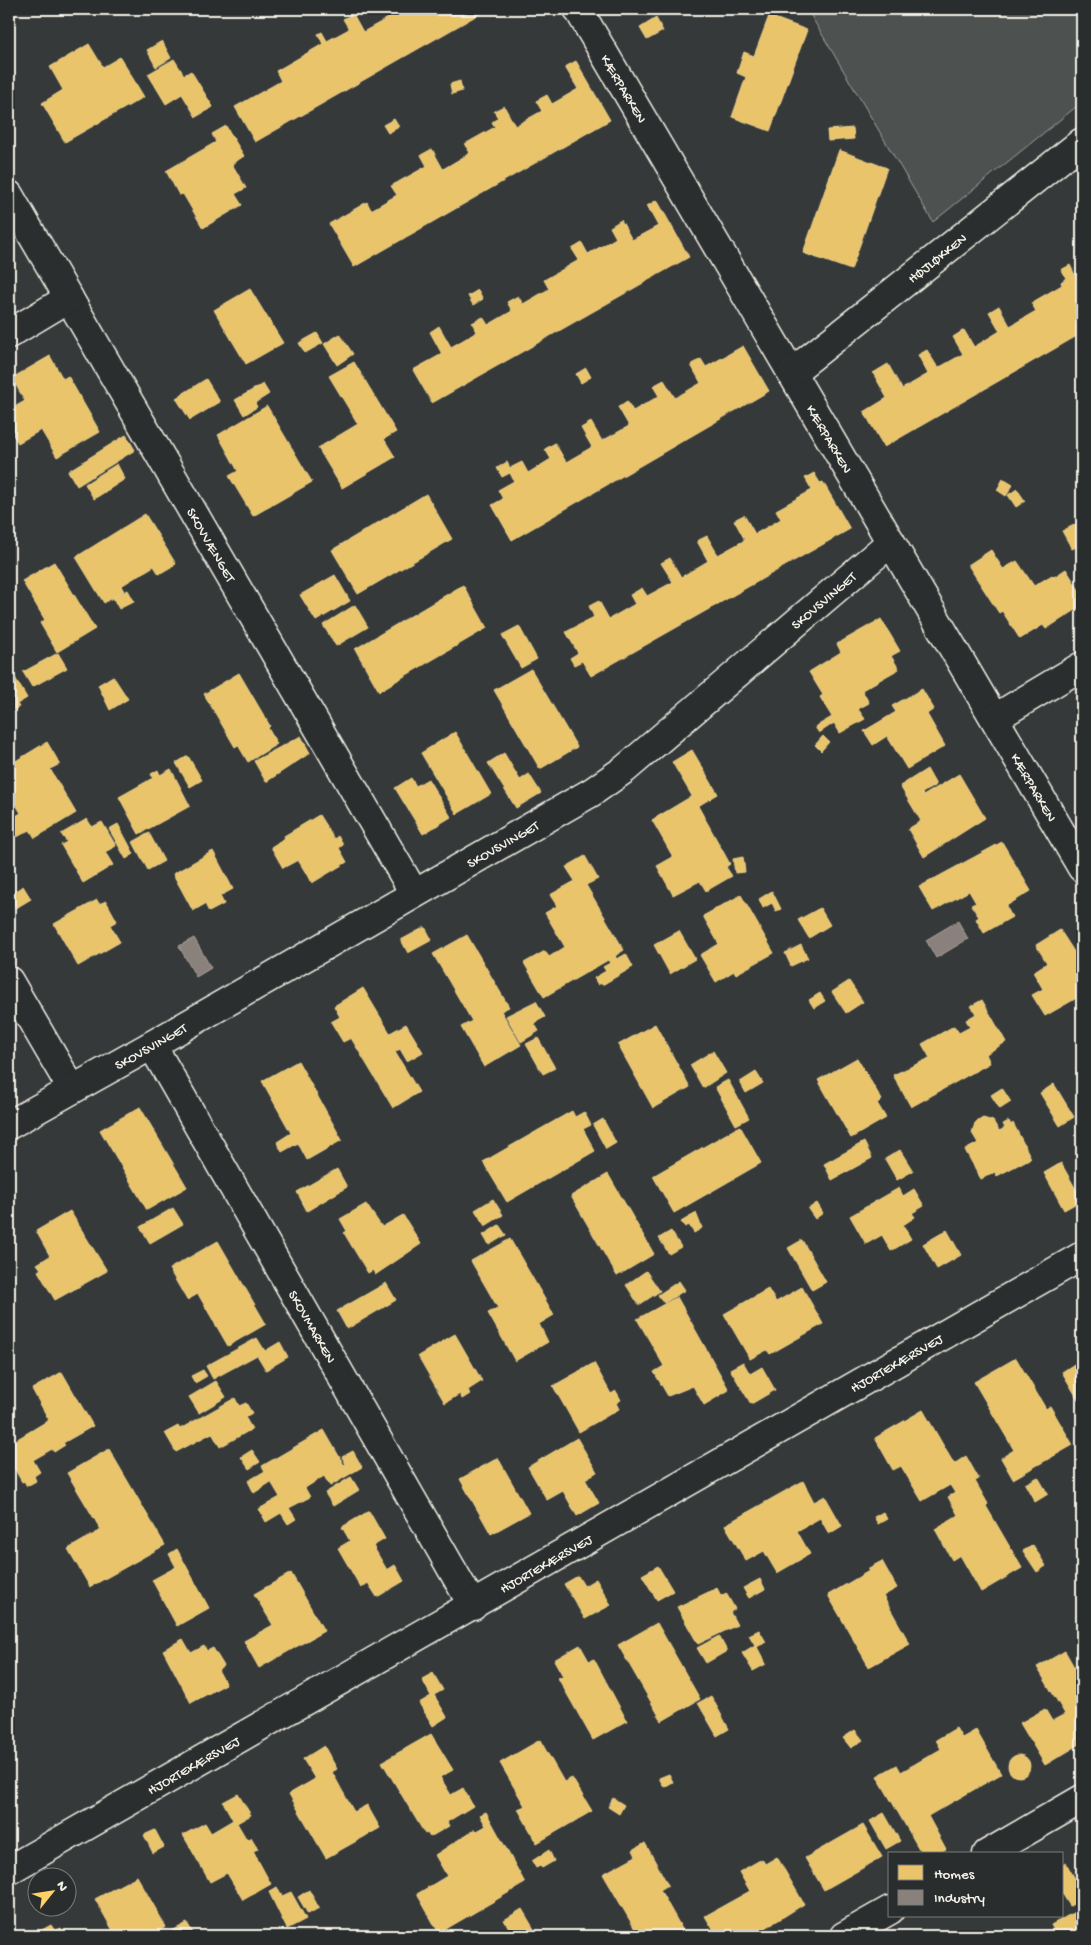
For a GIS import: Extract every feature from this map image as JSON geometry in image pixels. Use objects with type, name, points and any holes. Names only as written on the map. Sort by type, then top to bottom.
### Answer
[{"type":"street","name":"KÆRPARKEN","points":[[578,9],[1082,868]]},
{"type":"street","name":"HØJLØKKEN","points":[[792,373],[1082,142]]},
{"type":"street","name":"SKOVVÆNGET","points":[[9,195],[414,893]]},
{"type":"street","points":[[9,334],[69,298]]},
{"type":"street","name":"SKOVSVINGET","points":[[9,1124],[152,1045],[592,792],[625,769],[891,542]]},
{"type":"street","points":[[995,718],[1082,666]]},
{"type":"street","points":[[9,981],[72,1089]]},
{"type":"street","name":"SKOVMARKEN","points":[[152,1045],[473,1606]]},
{"type":"street","name":"HJORTEKÆRSVEJ","points":[[9,1870],[1082,1256]]},
{"type":"street","points":[[990,1852],[1082,1799]]},
{"type":"street","points":[[844,1936],[888,1911]]},
{"type":"shaded area","points":[[807,9],[1082,9],[1082,102],[933,222]]},
{"type":"building: Homes","points":[[385,9],[488,9],[255,142],[235,107],[281,81],[276,71],[323,44],[318,34],[322,32],[327,41],[349,29],[343,19],[353,14],[363,32],[390,17]]},
{"type":"building: Homes","points":[[769,16],[807,30],[770,131],[732,117],[746,77],[737,73],[744,52],[754,56]]},
{"type":"building: Homes","points":[[656,18],[663,31],[647,40],[640,28]]},
{"type":"building: Homes","points":[[162,41],[171,58],[156,67],[147,50]]},
{"type":"building: Homes","points":[[89,44],[103,67],[120,57],[144,97],[65,142],[42,103],[63,90],[50,67]]},
{"type":"building: Homes","points":[[174,59],[184,75],[191,71],[213,107],[196,117],[182,94],[166,104],[148,74]]},
{"type":"building: Homes","points":[[576,61],[610,120],[354,267],[329,224],[367,202],[371,210],[397,195],[391,186],[427,166],[421,155],[432,149],[443,169],[470,153],[465,144],[495,127],[492,122],[498,118],[494,111],[504,106],[515,126],[542,111],[536,101],[547,95],[552,104],[578,89],[565,67]]},
{"type":"building: Homes","points":[[460,81],[462,91],[452,94],[450,84]]},
{"type":"building: Homes","points":[[394,119],[399,127],[388,133],[383,125]]},
{"type":"building: Homes","points":[[226,126],[244,156],[232,164],[246,188],[235,194],[242,205],[203,228],[183,194],[179,195],[166,171],[216,142],[212,134]]},
{"type":"building: Homes","points":[[853,128],[854,139],[828,141],[827,130]]},
{"type":"building: Homes","points":[[839,150],[887,168],[851,270],[803,253]]},
{"type":"building: Homes","points":[[657,200],[689,257],[432,403],[413,370],[442,354],[430,332],[439,326],[451,347],[477,332],[472,323],[483,317],[488,325],[512,311],[507,302],[518,296],[523,304],[549,289],[544,280],[579,260],[572,249],[582,243],[588,254],[616,238],[610,227],[621,220],[632,240],[658,226],[647,206]]},
{"type":"building: Homes","points":[[1070,265],[1075,275],[1082,272],[1082,333],[884,447],[864,412],[887,398],[873,373],[888,364],[902,389],[928,374],[918,355],[927,350],[938,368],[963,354],[953,337],[964,330],[974,347],[1000,331],[989,312],[999,306],[1010,326],[1036,311],[1031,303],[1062,285],[1061,282],[1066,278],[1061,270]]},
{"type":"building: Homes","points":[[250,289],[283,343],[246,364],[214,310]]},
{"type":"building: Homes","points":[[478,290],[483,299],[473,305],[468,296]]},
{"type":"building: Homes","points":[[317,333],[323,343],[305,353],[299,343]]},
{"type":"building: Homes","points":[[340,334],[353,354],[337,365],[324,344]]},
{"type":"building: Homes","points":[[743,346],[769,391],[512,540],[492,505],[503,499],[498,490],[514,481],[510,473],[502,477],[497,468],[507,462],[510,468],[522,462],[528,473],[551,459],[545,449],[555,443],[566,462],[592,447],[581,428],[591,422],[602,441],[629,426],[618,407],[627,401],[633,411],[659,396],[653,386],[664,380],[675,398],[701,383],[691,365],[701,359],[706,367]]},
{"type":"building: Homes","points":[[50,356],[63,379],[68,376],[100,432],[57,457],[41,430],[18,443],[9,428],[9,410],[25,401],[12,378]]},
{"type":"building: Homes","points":[[354,362],[396,432],[384,439],[395,457],[342,488],[318,448],[358,424],[329,376]]},
{"type":"building: Homes","points":[[586,368],[591,377],[581,383],[576,374]]},
{"type":"building: Homes","points":[[206,379],[220,402],[190,420],[176,398]]},
{"type":"building: Homes","points":[[263,384],[269,394],[255,403],[257,407],[244,415],[235,400]]},
{"type":"building: Homes","points":[[267,406],[312,482],[253,516],[229,476],[238,471],[218,435]]},
{"type":"building: Homes","points":[[126,435],[135,450],[77,486],[68,471]]},
{"type":"building: Homes","points":[[117,464],[125,479],[94,499],[85,484]]},
{"type":"building: Homes","points":[[814,473],[820,483],[823,482],[850,529],[591,676],[582,661],[574,665],[570,658],[578,653],[566,632],[594,617],[589,606],[599,601],[609,619],[635,604],[630,595],[642,588],[647,596],[673,582],[661,563],[670,558],[681,577],[708,561],[697,541],[707,536],[718,555],[745,540],[734,520],[744,515],[755,534],[781,519],[776,510],[812,490],[805,478]]},
{"type":"building: Homes","points":[[1003,479],[1013,485],[1006,496],[997,490]]},
{"type":"building: Homes","points":[[1017,489],[1025,501],[1016,507],[1008,495]]},
{"type":"building: Homes","points":[[426,494],[452,539],[358,594],[332,550]]},
{"type":"building: Homes","points":[[145,514],[176,564],[159,574],[154,566],[121,586],[124,591],[104,603],[76,557]]},
{"type":"building: Homes","points":[[1082,521],[1082,560],[1076,547],[1072,549],[1062,531]]},
{"type":"building: Homes","points":[[991,550],[1003,569],[1017,561],[1034,586],[1066,569],[1082,595],[1082,606],[1046,629],[1043,625],[1020,639],[1002,611],[999,613],[968,565]]},
{"type":"building: Homes","points":[[54,562],[95,629],[57,652],[40,623],[45,620],[22,581]]},
{"type":"building: Homes","points":[[335,575],[350,601],[316,621],[300,595]]},
{"type":"building: Homes","points":[[463,585],[487,628],[379,691],[355,649]]},
{"type":"building: Homes","points":[[128,590],[134,601],[119,609],[113,598]]},
{"type":"building: Homes","points":[[355,605],[368,627],[336,646],[323,625]]},
{"type":"building: Homes","points":[[881,619],[900,651],[891,656],[899,669],[862,690],[869,703],[858,709],[865,719],[840,733],[834,723],[819,733],[815,727],[832,717],[820,697],[823,695],[809,672],[841,652],[837,644]]},
{"type":"building: Homes","points":[[519,626],[537,659],[521,668],[502,635]]},
{"type":"building: Homes","points":[[58,653],[67,668],[32,687],[23,672]]},
{"type":"building: Homes","points":[[531,669],[577,747],[540,769],[494,690]]},
{"type":"building: Homes","points":[[239,673],[270,726],[268,728],[277,744],[248,762],[238,745],[235,747],[204,694]]},
{"type":"building: Homes","points":[[14,676],[27,698],[17,704],[19,707],[9,713],[9,679]]},
{"type":"building: Homes","points":[[113,676],[128,699],[110,710],[98,685]]},
{"type":"building: Homes","points":[[922,689],[934,709],[927,714],[945,746],[907,769],[887,736],[873,745],[864,731],[896,712],[892,706]]},
{"type":"building: Homes","points":[[455,732],[491,794],[457,814],[421,753]]},
{"type":"building: Homes","points":[[301,736],[310,753],[266,782],[254,761]]},
{"type":"building: Homes","points":[[823,736],[829,742],[821,751],[815,745]]},
{"type":"building: Homes","points":[[47,742],[60,764],[50,769],[76,813],[35,838],[30,830],[17,837],[9,825],[9,820],[21,813],[9,793],[9,765]]},
{"type":"building: Homes","points":[[692,750],[718,794],[698,806],[730,864],[726,867],[732,876],[706,891],[700,881],[673,895],[657,866],[673,857],[652,820],[692,796],[672,762]]},
{"type":"building: Homes","points":[[504,753],[520,780],[529,774],[541,793],[516,808],[488,763]]},
{"type":"building: Homes","points":[[188,756],[202,780],[190,787],[176,763]]},
{"type":"building: Homes","points":[[171,769],[190,806],[139,834],[119,797],[153,778],[151,774],[158,770],[160,775]]},
{"type":"building: Homes","points":[[927,769],[936,785],[922,793],[923,796],[959,774],[985,818],[924,857],[908,829],[921,821],[900,786]]},
{"type":"building: Homes","points":[[411,778],[416,786],[428,779],[451,817],[423,834],[395,788]]},
{"type":"building: Homes","points":[[319,815],[334,839],[338,836],[343,845],[339,848],[347,862],[312,883],[298,860],[283,868],[271,847],[285,838],[284,836]]},
{"type":"building: Homes","points":[[87,819],[92,827],[102,822],[116,846],[105,852],[113,865],[83,883],[61,845],[67,842],[61,834]]},
{"type":"building: Homes","points":[[118,824],[134,854],[126,859],[109,829]]},
{"type":"building: Homes","points":[[149,833],[164,861],[148,870],[133,842]]},
{"type":"building: Homes","points":[[1002,842],[1031,891],[1006,906],[1012,917],[984,933],[976,919],[979,917],[971,905],[976,903],[969,891],[933,911],[919,887]]},
{"type":"building: Homes","points":[[213,851],[233,889],[220,896],[224,904],[209,912],[205,904],[193,911],[173,874]]},
{"type":"building: Homes","points":[[585,856],[598,879],[586,885],[624,950],[615,956],[617,959],[626,954],[633,967],[602,985],[601,983],[598,985],[594,978],[606,971],[603,967],[610,963],[608,960],[544,997],[524,963],[545,951],[549,957],[565,947],[545,913],[557,906],[550,895],[575,881],[566,867]]},
{"type":"building: Homes","points":[[743,857],[745,872],[735,873],[733,859]]},
{"type":"building: Homes","points":[[23,886],[31,899],[16,908],[9,895]]},
{"type":"building: Homes","points":[[772,891],[781,909],[776,911],[772,903],[763,908],[759,899]]},
{"type":"building: Homes","points":[[741,895],[774,953],[736,974],[734,971],[716,982],[700,955],[719,944],[703,916]]},
{"type":"building: Homes","points":[[97,900],[99,904],[106,901],[117,921],[110,925],[120,942],[78,966],[54,924]]},
{"type":"building: Homes","points":[[820,908],[830,925],[809,938],[798,920]]},
{"type":"building: Homes","points":[[425,927],[432,940],[408,953],[401,940]]},
{"type":"building: Homes","points":[[1060,930],[1082,964],[1082,995],[1045,1016],[1032,995],[1043,989],[1033,972],[1047,963],[1036,945]]},
{"type":"building: Homes","points":[[679,931],[695,959],[670,974],[654,945]]},
{"type":"building: Homes","points":[[467,935],[509,1007],[501,1011],[521,1045],[484,1067],[461,1027],[472,1021],[433,954]]},
{"type":"building: Homes","points":[[801,945],[808,958],[791,966],[785,953]]},
{"type":"building: Homes","points":[[849,981],[863,1002],[846,1013],[832,992]]},
{"type":"building: Homes","points":[[363,988],[390,1033],[406,1024],[423,1052],[407,1061],[400,1049],[395,1052],[419,1092],[393,1108],[351,1038],[343,1042],[331,1022],[340,1017],[334,1006]]},
{"type":"building: Homes","points":[[820,993],[825,1001],[814,1008],[809,1000]]},
{"type":"building: Homes","points":[[982,1000],[1006,1042],[986,1054],[990,1063],[911,1107],[893,1075],[930,1058],[922,1044],[954,1026],[959,1033],[970,1027],[966,1020],[976,1014],[971,1006]]},
{"type":"building: Homes","points":[[536,1001],[545,1017],[534,1023],[539,1031],[521,1042],[506,1016]]},
{"type":"building: Homes","points":[[655,1024],[690,1087],[653,1108],[618,1045]]},
{"type":"building: Homes","points":[[538,1038],[555,1068],[543,1074],[526,1044]]},
{"type":"building: Homes","points":[[713,1051],[726,1073],[703,1088],[690,1065]]},
{"type":"building: Homes","points":[[857,1058],[882,1100],[877,1103],[886,1118],[851,1138],[818,1080]]},
{"type":"building: Homes","points":[[298,1061],[342,1140],[307,1160],[298,1143],[282,1152],[277,1142],[291,1133],[262,1081]]},
{"type":"building: Homes","points":[[756,1072],[763,1083],[746,1093],[740,1082]]},
{"type":"building: Homes","points":[[728,1080],[749,1118],[736,1125],[715,1087]]},
{"type":"building: Homes","points":[[1054,1084],[1074,1117],[1060,1126],[1040,1093]]},
{"type":"building: Homes","points":[[1002,1088],[1011,1102],[1000,1109],[991,1095]]},
{"type":"building: Homes","points":[[140,1107],[187,1187],[147,1210],[100,1130]]},
{"type":"building: Homes","points":[[572,1111],[575,1117],[584,1112],[591,1125],[583,1129],[595,1151],[507,1202],[483,1162]]},
{"type":"building: Homes","points":[[983,1118],[993,1121],[999,1131],[1005,1128],[1003,1124],[1009,1121],[1011,1125],[1013,1123],[1031,1158],[997,1176],[995,1172],[981,1179],[965,1150],[978,1143],[972,1133],[975,1123]]},
{"type":"building: Homes","points":[[603,1119],[616,1143],[606,1149],[593,1125]]},
{"type":"building: Homes","points":[[740,1126],[761,1163],[674,1213],[653,1176]]},
{"type":"building: Homes","points":[[864,1142],[872,1158],[832,1180],[824,1164]]},
{"type":"building: Homes","points":[[900,1150],[913,1171],[897,1180],[885,1159]]},
{"type":"building: Homes","points":[[1061,1163],[1082,1200],[1064,1210],[1044,1173]]},
{"type":"building: Homes","points":[[337,1169],[347,1187],[307,1211],[297,1192]]},
{"type":"building: Homes","points":[[608,1174],[654,1254],[617,1276],[571,1196]]},
{"type":"building: Homes","points":[[899,1188],[903,1196],[914,1189],[924,1206],[912,1213],[915,1217],[903,1225],[911,1239],[891,1251],[882,1235],[866,1244],[850,1216]]},
{"type":"building: Homes","points":[[493,1199],[503,1215],[485,1226],[475,1210]]},
{"type":"building: Homes","points":[[817,1203],[823,1213],[815,1219],[808,1209]]},
{"type":"building: Homes","points":[[366,1204],[382,1227],[403,1215],[421,1244],[375,1275],[373,1270],[368,1273],[344,1233],[347,1231],[340,1219]]},
{"type":"building: Homes","points":[[173,1208],[183,1224],[150,1243],[140,1227]]},
{"type":"building: Homes","points":[[70,1211],[107,1271],[55,1300],[38,1271],[41,1269],[37,1264],[50,1256],[36,1231]]},
{"type":"building: Homes","points":[[696,1213],[702,1228],[694,1233],[689,1225],[685,1227],[681,1222]]},
{"type":"building: Homes","points":[[499,1225],[506,1235],[489,1245],[483,1235]]},
{"type":"building: Homes","points":[[947,1230],[961,1255],[937,1269],[923,1244]]},
{"type":"building: Homes","points":[[671,1231],[681,1247],[669,1254],[659,1238]]},
{"type":"building: Homes","points":[[510,1239],[554,1315],[539,1324],[548,1342],[515,1361],[488,1313],[498,1308],[471,1261]]},
{"type":"building: Homes","points":[[802,1240],[826,1282],[812,1290],[788,1248]]},
{"type":"building: Homes","points":[[218,1241],[266,1324],[228,1346],[198,1294],[187,1300],[169,1269]]},
{"type":"building: Homes","points":[[646,1271],[660,1291],[639,1305],[626,1285]]},
{"type":"building: Homes","points":[[679,1281],[685,1290],[664,1303],[658,1295]]},
{"type":"building: Homes","points":[[386,1283],[396,1300],[347,1329],[337,1311]]},
{"type":"building: Homes","points":[[802,1287],[823,1324],[770,1354],[767,1350],[750,1359],[724,1314],[768,1289],[776,1302]]},
{"type":"building: Homes","points":[[677,1297],[729,1390],[704,1405],[693,1386],[668,1396],[654,1372],[664,1366],[637,1319]]},
{"type":"building: Homes","points":[[455,1334],[482,1381],[468,1390],[470,1394],[462,1399],[460,1394],[445,1403],[418,1356]]},
{"type":"building: Homes","points":[[257,1338],[265,1351],[280,1342],[288,1357],[266,1370],[257,1355],[213,1379],[206,1366]]},
{"type":"building: Homes","points":[[1016,1358],[1046,1409],[1050,1406],[1073,1445],[1013,1479],[1001,1458],[1014,1450],[974,1382]]},
{"type":"building: Homes","points":[[1082,1359],[1082,1406],[1062,1372]]},
{"type":"building: Homes","points":[[743,1362],[750,1374],[762,1367],[775,1390],[751,1404],[730,1369]]},
{"type":"building: Homes","points":[[594,1363],[611,1394],[616,1391],[621,1400],[616,1403],[619,1409],[579,1432],[553,1386]]},
{"type":"building: Homes","points":[[203,1370],[207,1376],[195,1383],[191,1376]]},
{"type":"building: Homes","points":[[62,1372],[93,1426],[63,1443],[65,1445],[54,1452],[52,1449],[33,1460],[40,1472],[34,1476],[36,1481],[27,1486],[24,1481],[22,1482],[9,1459],[9,1444],[49,1420],[32,1389]]},
{"type":"building: Homes","points":[[216,1381],[226,1397],[199,1413],[189,1397]]},
{"type":"building: Homes","points":[[235,1398],[239,1406],[246,1403],[252,1413],[245,1417],[252,1429],[220,1447],[212,1433],[176,1452],[165,1433],[178,1426],[180,1429]]},
{"type":"building: Homes","points":[[923,1410],[954,1464],[966,1456],[979,1479],[975,1481],[988,1504],[986,1506],[1022,1568],[981,1592],[960,1555],[952,1560],[935,1529],[958,1515],[948,1497],[955,1493],[950,1485],[922,1501],[901,1466],[893,1470],[875,1438]]},
{"type":"building: Homes","points":[[324,1430],[344,1465],[346,1464],[342,1457],[353,1451],[362,1467],[330,1486],[324,1476],[305,1488],[310,1497],[289,1508],[296,1519],[288,1524],[281,1513],[266,1522],[259,1509],[280,1497],[271,1482],[254,1493],[248,1481],[265,1471],[262,1466]]},
{"type":"building: Homes","points":[[577,1438],[597,1472],[585,1479],[599,1503],[577,1516],[563,1491],[547,1500],[528,1467]]},
{"type":"building: Homes","points":[[109,1449],[165,1545],[90,1587],[68,1549],[101,1530],[67,1473]]},
{"type":"building: Homes","points":[[252,1450],[260,1462],[249,1469],[241,1457]]},
{"type":"building: Homes","points":[[498,1458],[529,1513],[491,1534],[460,1479]]},
{"type":"building: Homes","points":[[351,1477],[359,1490],[333,1506],[325,1493]]},
{"type":"building: Homes","points":[[1038,1477],[1048,1494],[1035,1502],[1025,1484]]},
{"type":"building: Homes","points":[[803,1481],[814,1502],[825,1496],[842,1526],[829,1534],[820,1518],[797,1531],[810,1554],[777,1573],[764,1551],[746,1561],[725,1525]]},
{"type":"building: Homes","points":[[369,1511],[385,1539],[373,1546],[387,1570],[395,1565],[404,1581],[377,1597],[368,1583],[361,1588],[338,1548],[350,1541],[342,1527]]},
{"type":"building: Homes","points":[[883,1512],[887,1519],[878,1524],[874,1517]]},
{"type":"building: Homes","points":[[1033,1545],[1046,1566],[1037,1572],[1023,1551]]},
{"type":"building: Homes","points":[[177,1549],[209,1608],[177,1626],[152,1580],[176,1567],[169,1554]]},
{"type":"building: Homes","points":[[882,1561],[897,1588],[883,1596],[910,1644],[869,1667],[828,1595],[869,1571],[867,1569]]},
{"type":"building: Homes","points":[[658,1566],[673,1591],[657,1600],[642,1575]]},
{"type":"building: Homes","points":[[291,1573],[324,1631],[259,1668],[244,1641],[273,1625],[254,1594]]},
{"type":"building: Homes","points":[[578,1576],[584,1586],[596,1579],[611,1605],[585,1619],[564,1584]]},
{"type":"building: Homes","points":[[760,1579],[765,1589],[749,1598],[743,1588]]},
{"type":"building: Homes","points":[[717,1588],[721,1596],[726,1593],[735,1609],[730,1612],[737,1625],[698,1644],[677,1607]]},
{"type":"building: Homes","points":[[657,1623],[700,1699],[662,1721],[618,1645]]},
{"type":"building: Homes","points":[[759,1630],[766,1642],[757,1647],[766,1664],[753,1671],[742,1653],[755,1645],[749,1635]]},
{"type":"building: Homes","points":[[719,1636],[727,1651],[706,1663],[697,1648]]},
{"type":"building: Homes","points":[[183,1639],[191,1653],[204,1646],[207,1651],[213,1648],[224,1666],[218,1670],[226,1684],[191,1703],[163,1650]]},
{"type":"building: Homes","points":[[580,1645],[589,1661],[594,1659],[627,1721],[593,1740],[558,1678],[563,1676],[554,1660]]},
{"type":"building: Homes","points":[[1065,1651],[1082,1681],[1082,1743],[1045,1765],[1020,1723],[1045,1709],[1052,1721],[1065,1714],[1037,1667]]},
{"type":"building: Homes","points":[[433,1673],[443,1690],[434,1695],[447,1717],[433,1726],[419,1703],[431,1696],[422,1679]]},
{"type":"building: Homes","points":[[711,1696],[729,1729],[717,1736],[698,1703]]},
{"type":"building: Homes","points":[[956,1728],[962,1738],[976,1730],[1001,1774],[928,1816],[946,1849],[941,1852],[921,1852],[877,1776],[897,1765],[901,1772],[941,1749],[936,1740]]},
{"type":"building: Homes","points":[[855,1730],[863,1740],[851,1748],[843,1738]]},
{"type":"building: Homes","points":[[431,1734],[453,1770],[440,1777],[451,1795],[463,1788],[473,1806],[447,1822],[449,1826],[430,1837],[427,1833],[425,1834],[382,1762]]},
{"type":"building: Homes","points":[[540,1740],[564,1782],[572,1778],[592,1811],[537,1843],[518,1809],[525,1806],[500,1763]]},
{"type":"building: Homes","points":[[324,1746],[337,1769],[332,1772],[354,1812],[367,1805],[380,1828],[326,1858],[289,1794],[315,1779],[303,1759]]},
{"type":"building: Homes","points":[[1019,1755],[1027,1758],[1030,1766],[1027,1774],[1019,1777],[1011,1774],[1008,1766],[1011,1758]]},
{"type":"building: Homes","points":[[669,1774],[673,1782],[664,1787],[659,1778]]},
{"type":"building: Homes","points":[[238,1794],[251,1815],[237,1823],[247,1840],[251,1837],[258,1849],[253,1851],[271,1884],[243,1900],[227,1873],[210,1882],[183,1835],[205,1823],[211,1833],[233,1820],[223,1802]]},
{"type":"building: Homes","points":[[613,1798],[624,1805],[619,1814],[608,1807]]},
{"type":"building: Homes","points":[[486,1812],[525,1883],[439,1933],[417,1894],[447,1876],[435,1855],[475,1829],[477,1831],[486,1826],[480,1815]]},
{"type":"building: Homes","points":[[884,1813],[900,1841],[886,1849],[870,1821]]},
{"type":"building: Homes","points":[[863,1825],[882,1857],[824,1890],[805,1858]]},
{"type":"building: Homes","points":[[155,1830],[164,1847],[153,1853],[144,1835]]},
{"type":"building: Homes","points":[[645,1843],[668,1885],[660,1890],[686,1936],[639,1936],[603,1874],[636,1856],[633,1850]]},
{"type":"building: Homes","points":[[549,1850],[554,1861],[542,1868],[540,1866],[536,1868],[532,1861]]},
{"type":"building: Homes","points":[[777,1857],[804,1904],[753,1936],[717,1936],[705,1916],[750,1891],[739,1872],[762,1859],[765,1864]]},
{"type":"building: Homes","points":[[1066,1863],[1082,1891],[1082,1899],[1070,1906],[1064,1896],[1064,1864]]},
{"type":"building: Homes","points":[[137,1876],[166,1927],[149,1936],[116,1936],[95,1899]]},
{"type":"building: Homes","points":[[277,1887],[282,1896],[291,1892],[306,1919],[287,1929],[269,1892]]},
{"type":"building: Homes","points":[[309,1890],[319,1908],[308,1914],[298,1897]]},
{"type":"building: Homes","points":[[1082,1908],[1082,1936],[1057,1936],[1051,1925]]},
{"type":"building: Homes","points":[[522,1909],[538,1936],[514,1936],[504,1920]]},
{"type":"building: Homes","points":[[187,1923],[195,1936],[173,1936],[170,1932]]},
{"type":"building: Homes","points":[[51,1925],[55,1931],[61,1928],[65,1936],[31,1936]]},
{"type":"building: Industry","points":[[958,921],[968,939],[936,958],[926,940]]},
{"type":"building: Industry","points":[[194,938],[211,968],[196,977],[179,946]]}]
